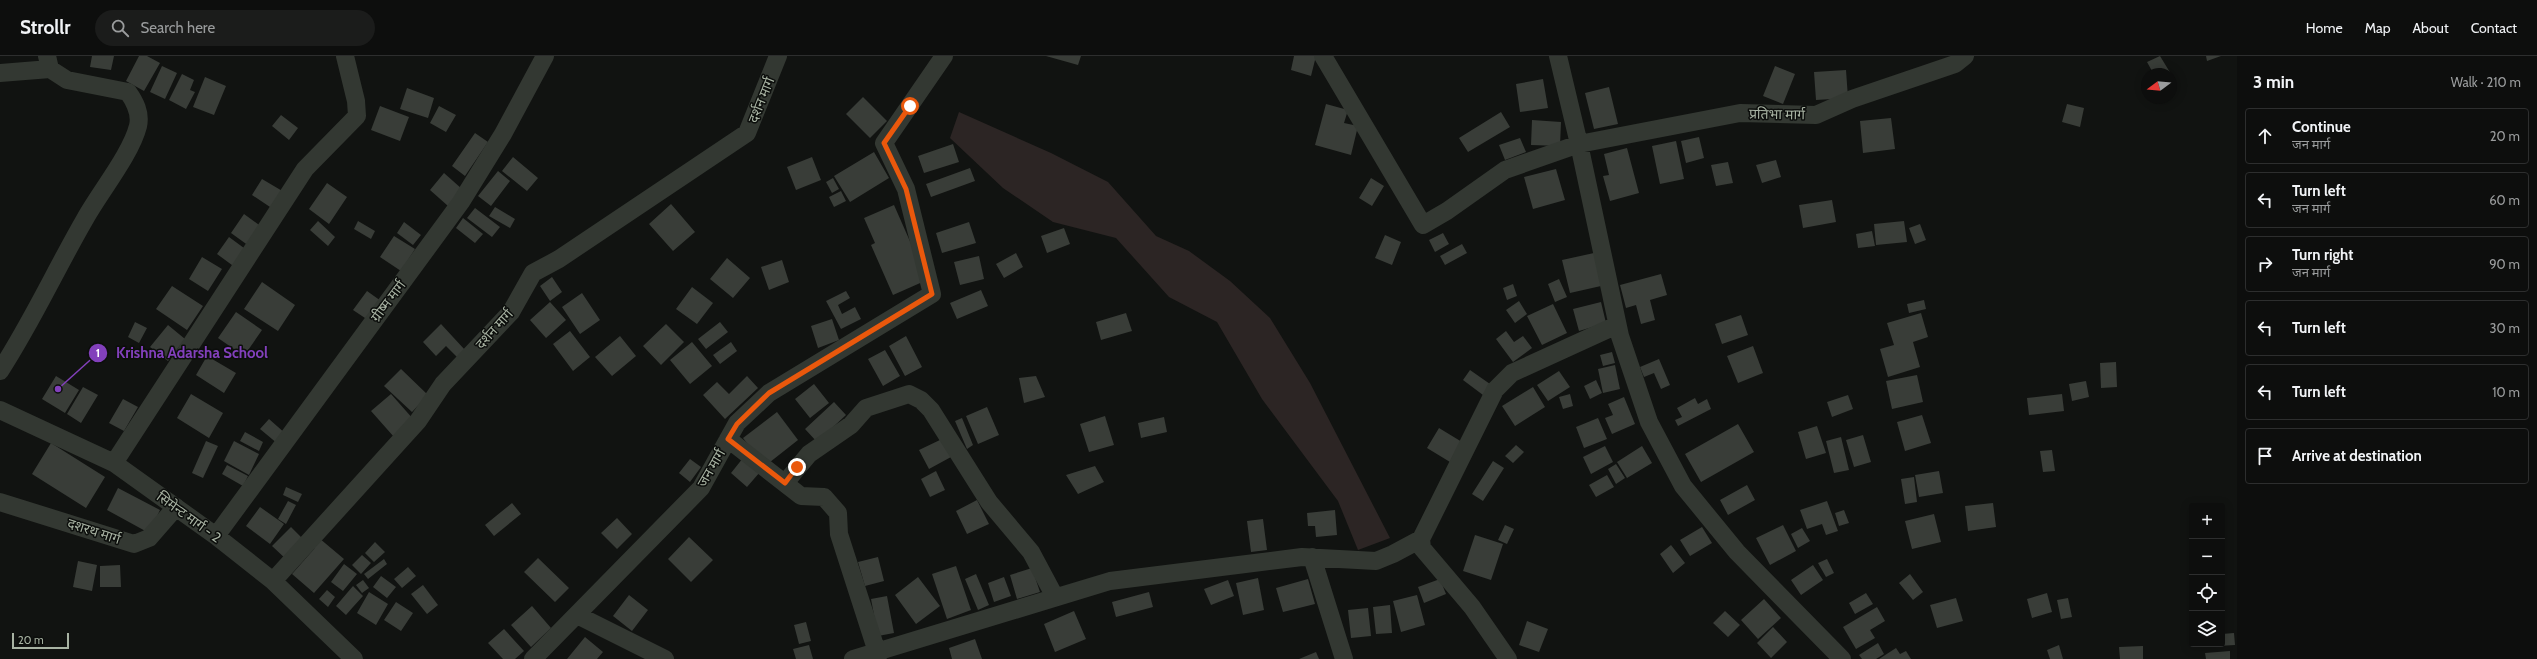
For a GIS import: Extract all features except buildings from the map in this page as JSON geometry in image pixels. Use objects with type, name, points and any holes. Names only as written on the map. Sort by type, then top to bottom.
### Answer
[{"type":"street","points":[[114,463],[306,169],[357,116],[356,101],[345,56]]},
{"type":"street","name":"ग्रीष्म मार्ग","points":[[216,536],[461,202],[503,134],[545,56]]},
{"type":"street","name":"दर्शन मार्ग","points":[[273,581],[418,421],[443,384],[511,312],[533,273],[560,259],[748,133],[778,56]]},
{"type":"street","name":"जन मार्ग","points":[[533,659],[701,488],[737,424],[769,393],[932,294],[906,189],[884,143],[944,56]]},
{"type":"street","name":"प्रतिभा मार्ग","points":[[1323,56],[1422,224],[1447,211],[1505,170],[1579,144],[1740,113],[1816,115],[1852,99],[1955,64],[1966,56]]},
{"type":"street","points":[[1558,56],[1579,144],[1617,326],[1649,422],[1683,486],[1736,552],[1842,659]]},
{"type":"street","points":[[0,73],[48,63],[67,80],[128,92],[138,112],[138,125],[132,141],[85,218],[20,340],[0,371]]},
{"type":"street","points":[[1508,659],[1472,607],[1422,548],[1421,539],[1495,390],[1512,374],[1617,326]]},
{"type":"street","points":[[785,483],[809,454],[851,425],[866,408],[909,394],[914,395],[932,410],[989,502],[1030,552],[1055,597]]},
{"type":"street","name":"सिमेन्ट मार्ग - 2","points":[[0,410],[114,463],[216,536],[273,581],[354,659]]},
{"type":"street","points":[[728,439],[801,496],[824,497],[838,513],[839,534],[877,655]]},
{"type":"street","name":"दशरथ मार्ग","points":[[0,502],[134,544],[149,538],[176,507]]},
{"type":"street","points":[[853,659],[877,655],[1110,580],[1312,558],[1376,561],[1421,539]]},
{"type":"street","points":[[1312,558],[1344,659]]},
{"type":"street","points":[[577,615],[665,659]]},
{"type":"shaded area","points":[[959,112],[1051,153],[1108,182],[1156,236],[1189,251],[1230,281],[1270,318],[1310,383],[1390,538],[1358,550],[1338,501],[1262,399],[1217,322],[1169,297],[1116,238],[1053,222],[1003,188],[950,138]]},
{"type":"place","name":"Krishna Adarsha School","points":[[58,389]]},
{"type":"route","points":[[797,467],[785,483],[728,439],[737,424],[769,393],[932,294],[906,189],[884,143],[910,106]]}]
